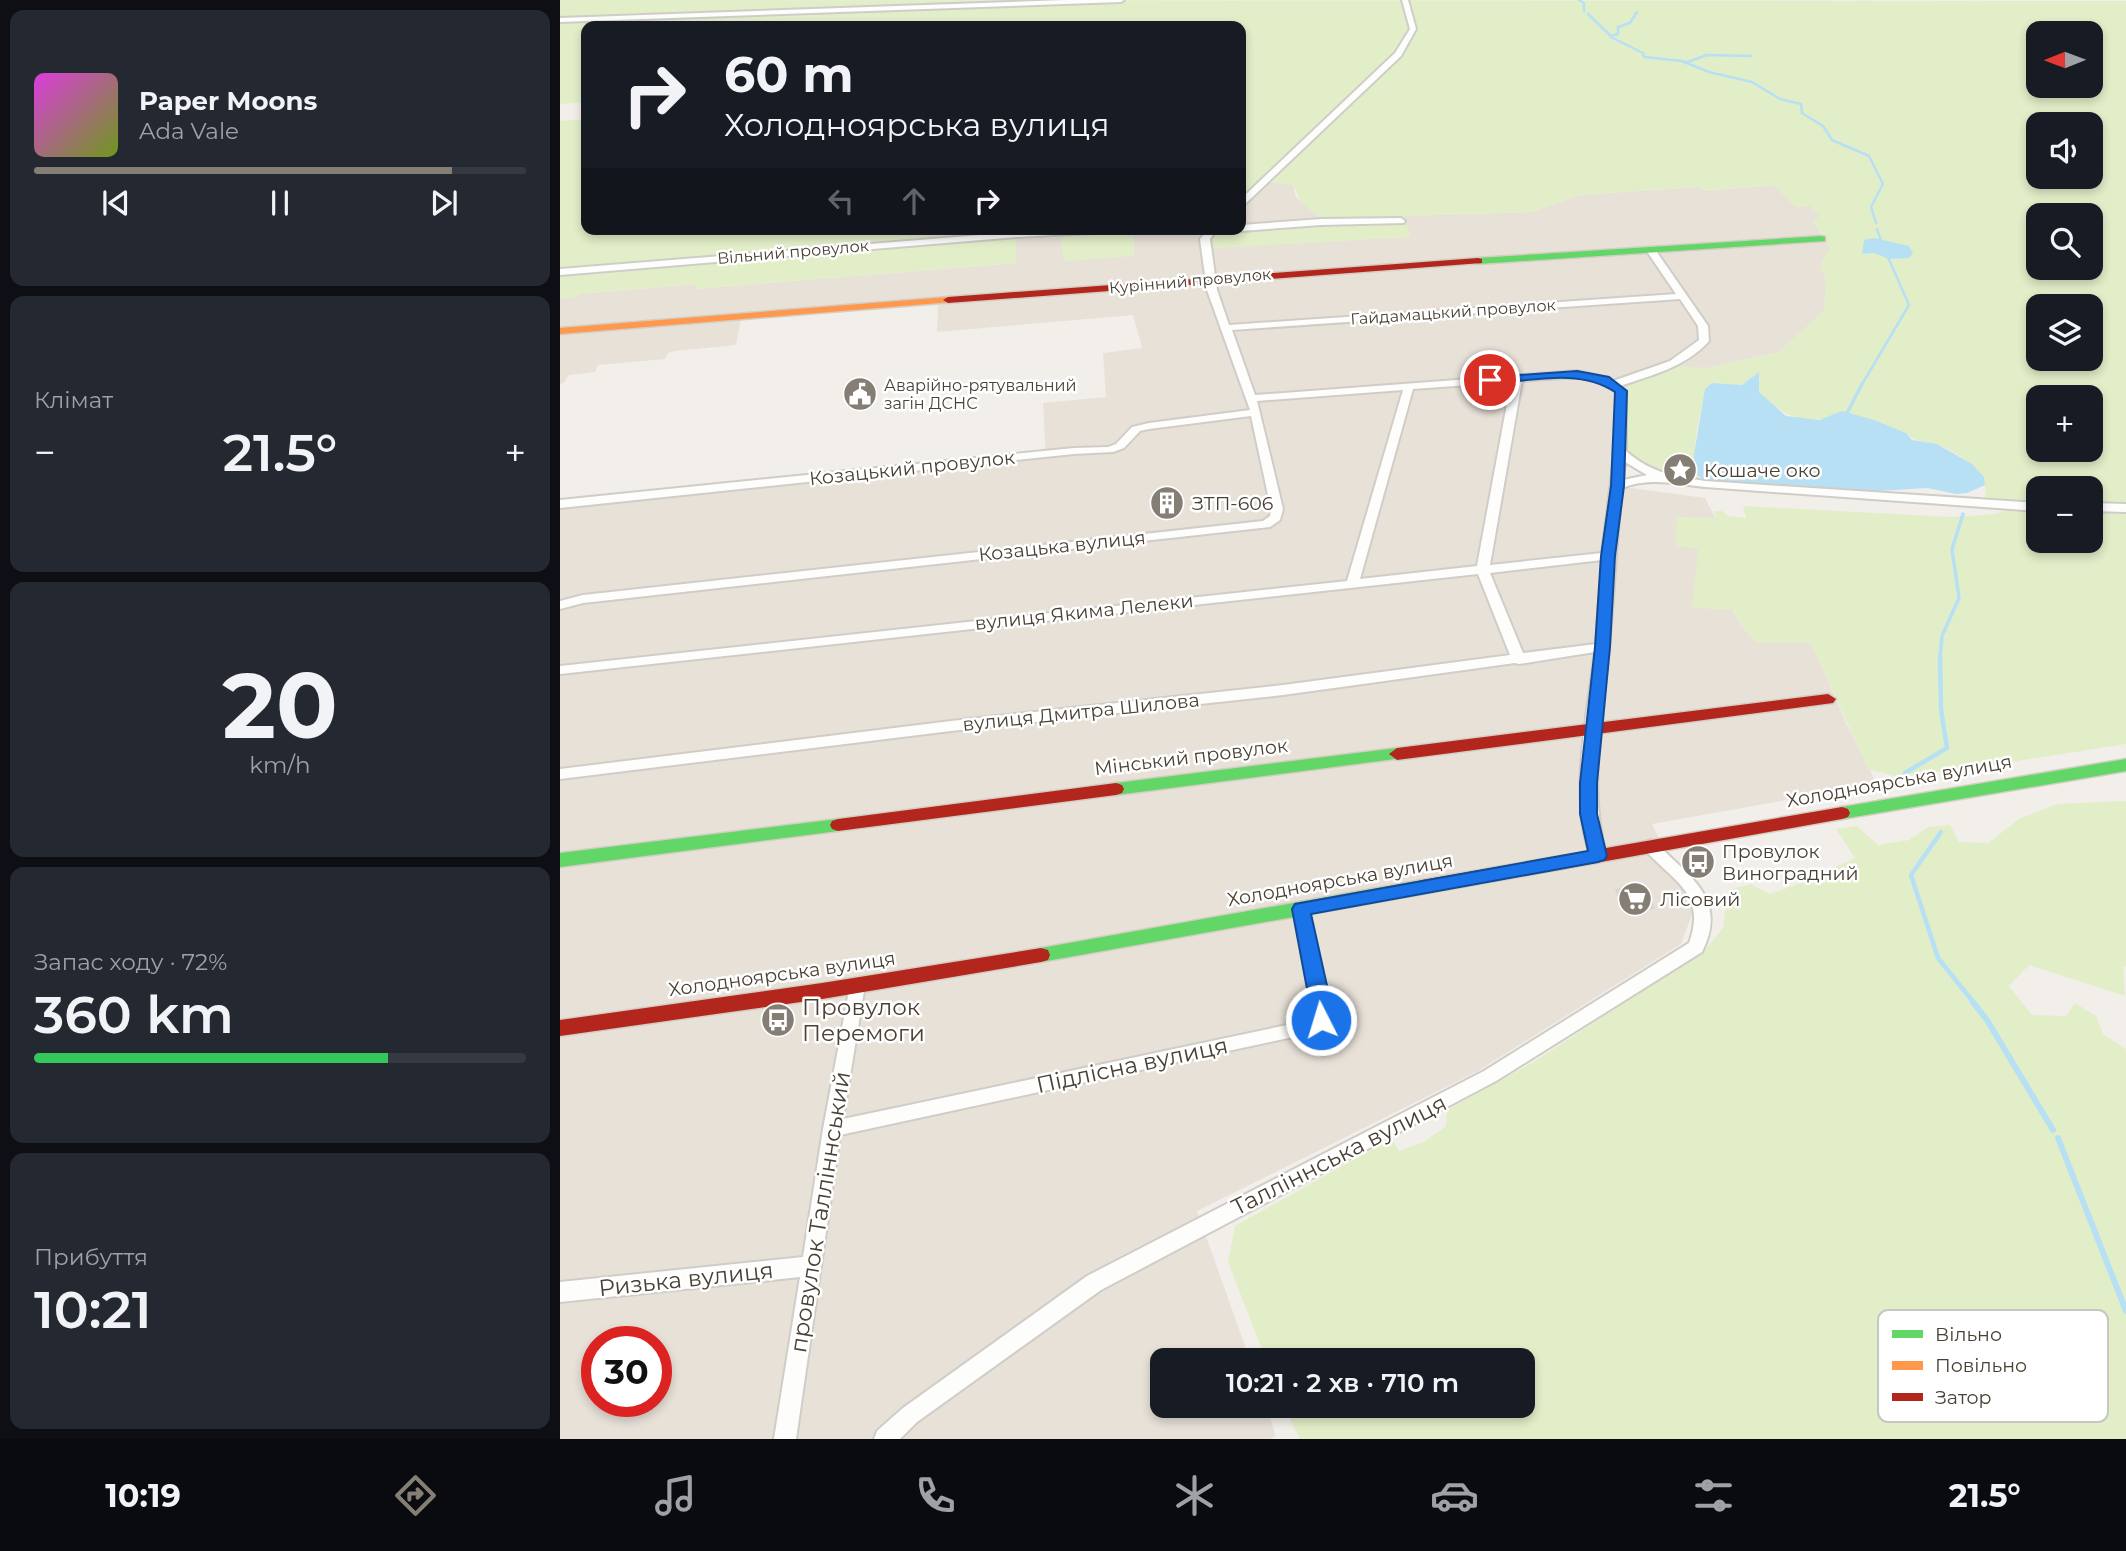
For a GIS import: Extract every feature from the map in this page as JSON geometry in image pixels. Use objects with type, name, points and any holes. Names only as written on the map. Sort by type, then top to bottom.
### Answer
[{"type":"street","points":[[560,20],[1121,0]]},
{"type":"street","points":[[1246,198],[1398,54],[1413,29],[1405,0]]},
{"type":"street","points":[[1246,228],[1321,222],[1401,221]]},
{"type":"street","name":"Вільний провулок","points":[[560,272],[1005,235]]},
{"type":"street","name":"Козацька вулиця","points":[[560,605],[583,599],[1266,524],[1276,517],[1278,509],[1252,398],[1224,328],[1211,280],[1210,235]]},
{"type":"street","name":"Курінний провулок","points":[[560,331],[1211,280],[1821,239]]},
{"type":"street","points":[[1615,384],[1670,365],[1691,354],[1704,341],[1703,326],[1651,250]]},
{"type":"street","name":"Гайдамацький провулок","points":[[1224,328],[1682,296]]},
{"type":"street","points":[[1252,398],[1577,374],[1615,384],[1621,391],[1617,486],[1608,556],[1588,814],[1598,856]]},
{"type":"street","points":[[1517,378],[1483,570],[1519,660]]},
{"type":"street","points":[[1352,584],[1409,386]]},
{"type":"street","name":"Козацький провулок","points":[[560,504],[1074,451],[1098,452],[1120,446],[1136,429],[1256,412]]},
{"type":"street","points":[[1619,452],[1635,465],[1660,476],[1705,484],[2026,506]]},
{"type":"street","points":[[1617,486],[1634,479],[1660,476]]},
{"type":"street","points":[[2103,508],[2126,508]]},
{"type":"street","name":"вулиця Якима Лелеки","points":[[560,670],[1608,556]]},
{"type":"street","name":"вулиця Дмитра Шилова","points":[[560,774],[951,726],[1283,690],[1602,647]]},
{"type":"street","name":"Мінський провулок","points":[[560,860],[1828,699]]},
{"type":"street","name":"Холодноярська вулиця","points":[[560,1028],[857,985],[1301,909],[1883,804],[2126,765]]},
{"type":"street","name":"Талліннська вулиця","points":[[885,1439],[909,1415],[1094,1283],[1490,1076],[1696,947],[1705,929],[1704,909],[1693,886],[1670,868],[1650,846]]},
{"type":"street","name":"Підлісна вулиця","points":[[832,1129],[1310,1027],[1321,1020],[1322,1008],[1301,909]]},
{"type":"street","name":"провулок Талліннський","points":[[785,1439],[832,1129],[857,985]]},
{"type":"street","name":"Ризька вулиця","points":[[560,1292],[811,1266]]},
{"type":"shaded area","points":[[1268,182],[1293,185],[1296,197],[1322,219],[1246,223],[1246,206]]},
{"type":"shaded area","points":[[1774,185],[1796,207],[1811,206],[1820,216],[1814,223],[1830,248],[1820,266],[1826,280],[1824,311],[1779,352],[1707,368],[1677,367],[1624,417],[1624,487],[1705,498],[1716,519],[1677,517],[1698,548],[1741,625],[1756,643],[1811,642],[1847,725],[1877,784],[1652,824],[1693,912],[1681,944],[1476,1072],[1197,1211],[1246,1348],[1150,1348],[1150,1418],[1270,1418],[1276,1436],[1270,1439],[560,1439],[560,508],[1046,458],[1043,403],[1106,397],[1103,353],[1142,348],[1133,315],[937,332],[938,305],[741,320],[736,345],[675,351],[668,353],[665,359],[598,365],[595,372],[569,375],[564,383],[560,384],[560,298],[696,284],[695,289],[1016,263],[1016,239],[1060,237],[1065,261],[1134,255],[1133,235],[1197,235],[1200,248],[1410,237],[1404,216],[1533,212],[1579,195],[1699,187],[1704,191]]},
{"type":"green space","points":[[560,0],[2126,1],[2126,504],[2103,504],[2103,476],[2026,476],[2026,503],[1986,501],[1985,481],[1981,474],[1955,453],[1847,412],[1811,420],[1794,417],[1758,392],[1759,372],[1742,385],[1712,383],[1703,405],[1696,438],[1695,473],[1703,480],[1660,470],[1632,455],[1624,447],[1628,386],[1677,366],[1707,368],[1779,352],[1824,311],[1826,280],[1820,266],[1830,248],[1814,222],[1819,216],[1811,206],[1796,207],[1774,185],[1703,191],[1699,187],[1579,195],[1533,212],[1404,216],[1411,237],[1201,249],[1198,235],[1246,235],[1246,223],[1321,218],[1302,203],[1293,185],[1268,182],[1246,206],[1246,21],[581,21],[581,102],[560,104]]},
{"type":"green space","points":[[581,119],[581,235],[1133,235],[1134,256],[1065,261],[1060,237],[1016,239],[1016,263],[695,289],[695,284],[560,298],[560,121]]},
{"type":"green space","points":[[1743,506],[1953,517],[1995,514],[2011,508],[2026,509],[2026,553],[2103,553],[2103,512],[2126,512],[2126,744],[1959,770],[1895,776],[1868,769],[1811,643],[1756,643],[1733,610],[1692,608],[1698,549],[1676,546],[1677,517],[1716,519],[1714,511],[1722,511],[1729,516],[1746,518]]},
{"type":"green space","points":[[2126,801],[2126,966],[2123,966],[2125,996],[2029,965],[2009,986],[2032,1015],[2066,1016],[2075,1003],[2096,1016],[2103,1034],[2126,1049],[2126,1439],[1300,1439],[1290,1418],[1535,1418],[1535,1348],[1261,1348],[1228,1262],[1235,1226],[1392,1138],[1399,1151],[1424,1142],[1446,1126],[1447,1110],[1532,1063],[1705,950],[1723,928],[1728,890],[1751,884],[1770,894],[1855,858],[1836,829],[1857,826],[1878,845],[1909,840],[1928,827],[1950,825],[1959,842],[1988,843],[2019,819],[2057,804]]},
{"type":"water","points":[[1874,238],[1909,246],[1913,253],[1909,258],[1889,259],[1874,253],[1862,254],[1864,240]]},
{"type":"water","points":[[1759,372],[1759,392],[1786,416],[1819,420],[1842,411],[1874,420],[1906,433],[1912,440],[1937,444],[1972,464],[1984,477],[1985,485],[1967,493],[1956,494],[1927,488],[1878,491],[1703,480],[1695,473],[1694,454],[1705,389],[1712,383],[1742,385]]},
{"type":"building","name":"Лісовий","points":[[1643,885],[1654,908],[1626,913],[1616,890]]},
{"type":"waterway","points":[[1579,0],[1584,3],[1584,11]]},
{"type":"waterway","points":[[1611,36],[1618,34],[1618,27],[1630,23],[1637,12]]},
{"type":"waterway","points":[[1588,14],[1611,36]]},
{"type":"waterway","points":[[1611,36],[1643,53],[1644,57],[1686,63]]},
{"type":"waterway","points":[[1686,63],[1707,55],[1751,56]]},
{"type":"waterway","points":[[1686,63],[1709,72],[1752,82],[1780,99],[1801,104],[1802,113],[1823,126],[1832,140],[1869,156],[1883,184],[1871,207],[1876,223]]},
{"type":"waterway","points":[[1877,229],[1881,241]]},
{"type":"waterway","points":[[1861,386],[1909,305],[1887,255]]},
{"type":"waterway","points":[[1851,416],[1847,413],[1862,384]]},
{"type":"waterway","points":[[1940,658],[1942,636],[1959,598],[1952,549],[1963,514]]},
{"type":"waterway","points":[[1905,773],[1947,748],[1941,709],[1940,658]]},
{"type":"waterway","points":[[1941,832],[1911,875],[1938,958],[1974,1003]]},
{"type":"waterway","points":[[1972,1001],[1987,1020],[2053,1130]]},
{"type":"waterway","points":[[2058,1138],[2126,1311]]},
{"type":"traffic: fast","points":[[1478,261],[1821,239]]},
{"type":"traffic: fast","points":[[1116,789],[1397,754]]},
{"type":"traffic: fast","points":[[1842,813],[2126,765]]},
{"type":"traffic: fast","points":[[560,860],[838,825]]},
{"type":"traffic: fast","points":[[1041,955],[1422,887]]},
{"type":"traffic: slow","points":[[560,331],[948,300]]},
{"type":"traffic: jam","points":[[948,300],[1478,261]]},
{"type":"traffic: jam","points":[[1397,754],[1828,699]]},
{"type":"traffic: jam","points":[[838,825],[1116,789]]},
{"type":"traffic: jam","points":[[1422,887],[1842,813]]},
{"type":"traffic: jam","points":[[560,1028],[822,991],[1041,955]]},
{"type":"place","name":"Аварійно-рятувальний загін ДСНС","points":[[860,394]]},
{"type":"place","name":"Кошаче око","points":[[1680,470]]},
{"type":"place","name":"ЗТП-606","points":[[1167,503]]},
{"type":"place","name":"Провулок Виноградний","points":[[1698,862]]},
{"type":"place","name":"Лісовий","points":[[1635,899]]},
{"type":"place","name":"Провулок Перемоги","points":[[778,1020]]},
{"type":"route","points":[[1321,1020],[1322,1008],[1301,909],[1598,856],[1588,814],[1589,783],[1608,556],[1617,486],[1621,391],[1615,384],[1605,380],[1577,374],[1490,380]]}]
